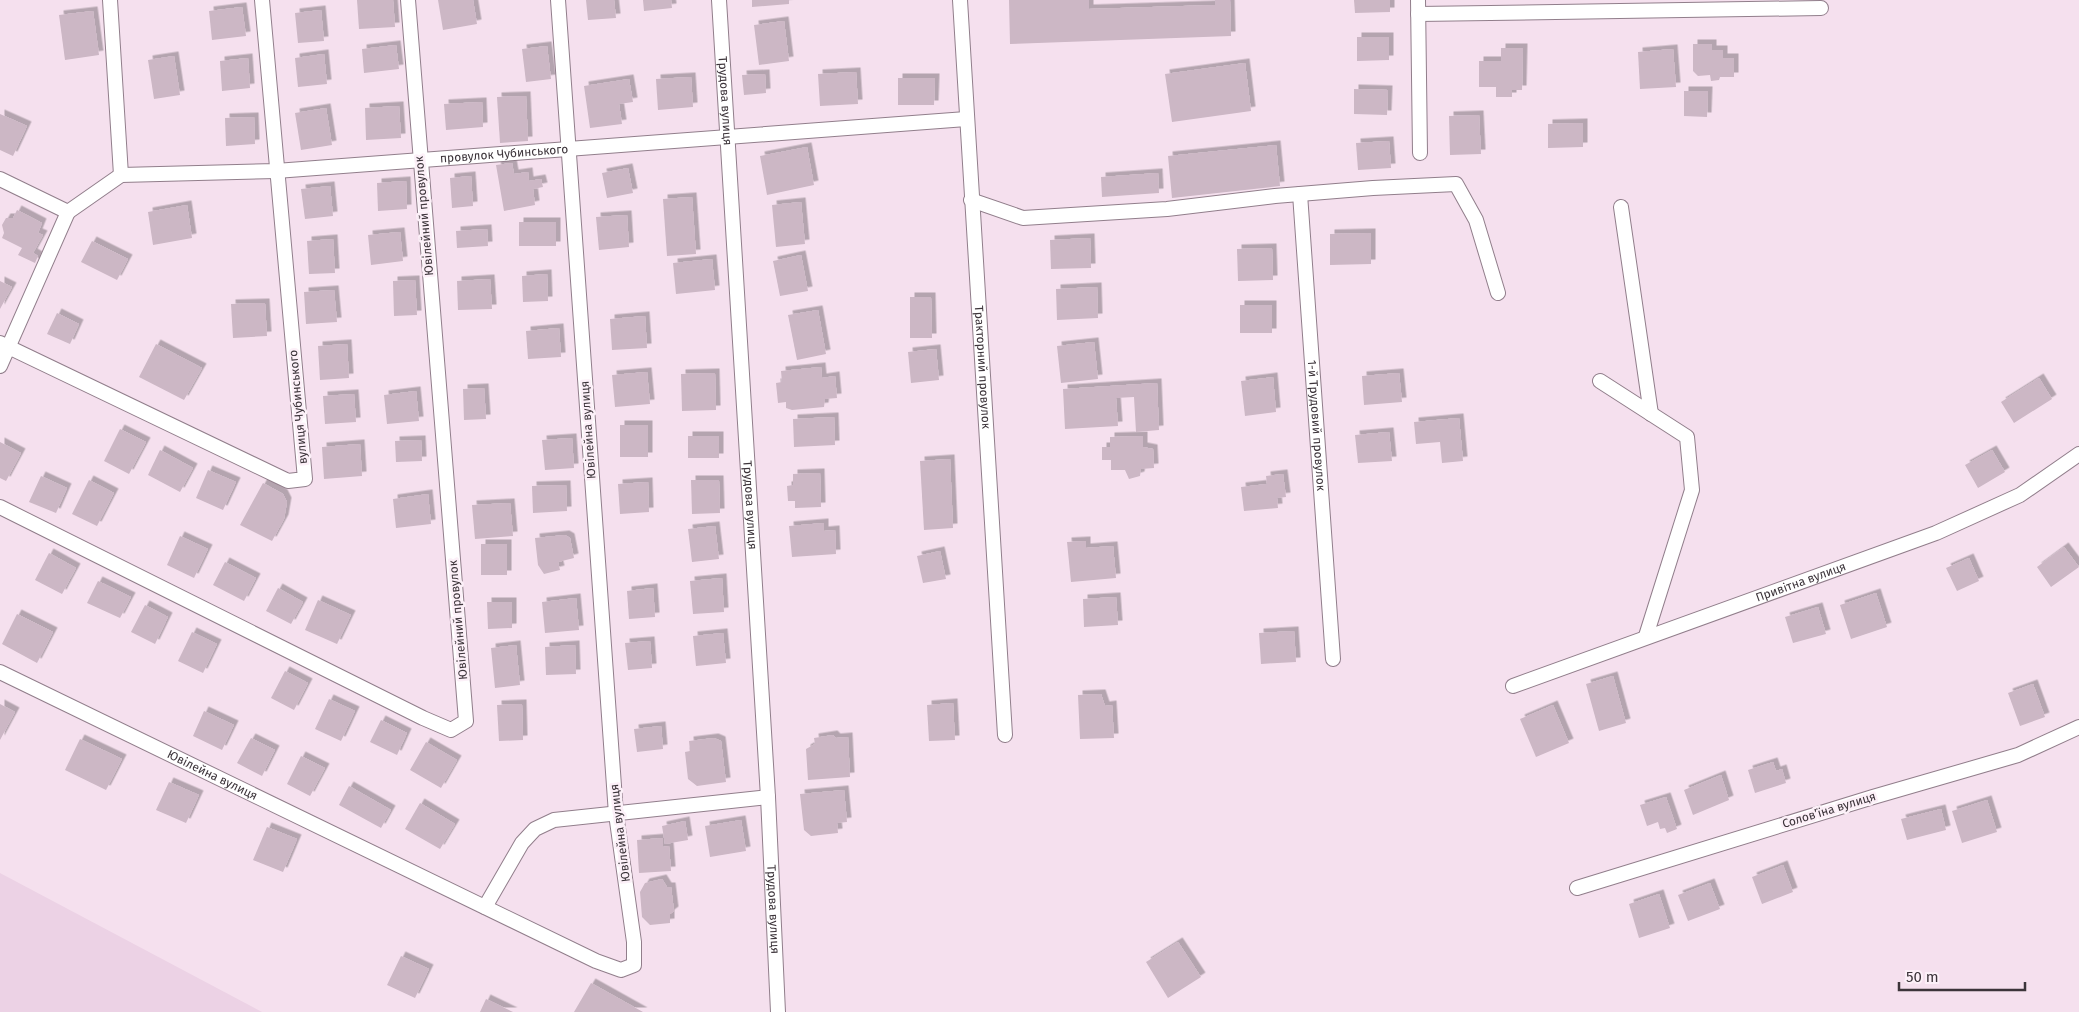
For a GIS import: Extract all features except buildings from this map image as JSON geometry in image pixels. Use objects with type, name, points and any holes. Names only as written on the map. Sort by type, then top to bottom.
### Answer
[{"type":"street","points":[[0,366],[5,345],[68,212],[120,175],[110,0]]},
{"type":"street","name":"вулиця Чубинського","points":[[5,345],[288,481],[305,479],[262,0]]},
{"type":"street","name":"Ювілейний провулок","points":[[0,507],[423,718],[451,730],[466,721],[419,159],[408,0]]},
{"type":"street","name":"Ювілейна вулиця","points":[[0,672],[596,961],[621,970],[634,965],[634,942],[616,814],[558,0]]},
{"type":"street","name":"Трудова вулиця","points":[[719,0],[768,797],[778,1012]]},
{"type":"street","name":"Тракторний провулок","points":[[960,0],[1005,735]]},
{"type":"street","points":[[1418,0],[1420,153]]},
{"type":"street","points":[[1418,14],[1821,8]]},
{"type":"street","name":"провулок Чубинського","points":[[120,175],[276,171],[966,120]]},
{"type":"street","points":[[0,179],[68,212]]},
{"type":"street","points":[[971,200],[1023,218],[1167,209],[1300,194],[1456,184],[1476,220],[1498,293]]},
{"type":"street","name":"1-й Трудовий провулок","points":[[1300,194],[1333,659]]},
{"type":"street","points":[[1621,207],[1651,414]]},
{"type":"street","points":[[1600,381],[1687,437],[1692,490],[1646,636]]},
{"type":"street","name":"Привітна вулиця","points":[[1513,686],[1646,636],[1936,533],[2020,495],[2079,454]]},
{"type":"street","name":"Соловʼїна вулиця","points":[[1577,888],[1873,797],[2018,755],[2079,727]]},
{"type":"street","points":[[485,907],[522,843],[535,829],[554,820],[768,797]]},
{"type":"shaded area","points":[[0,873],[262,1012],[0,1012]]}]
